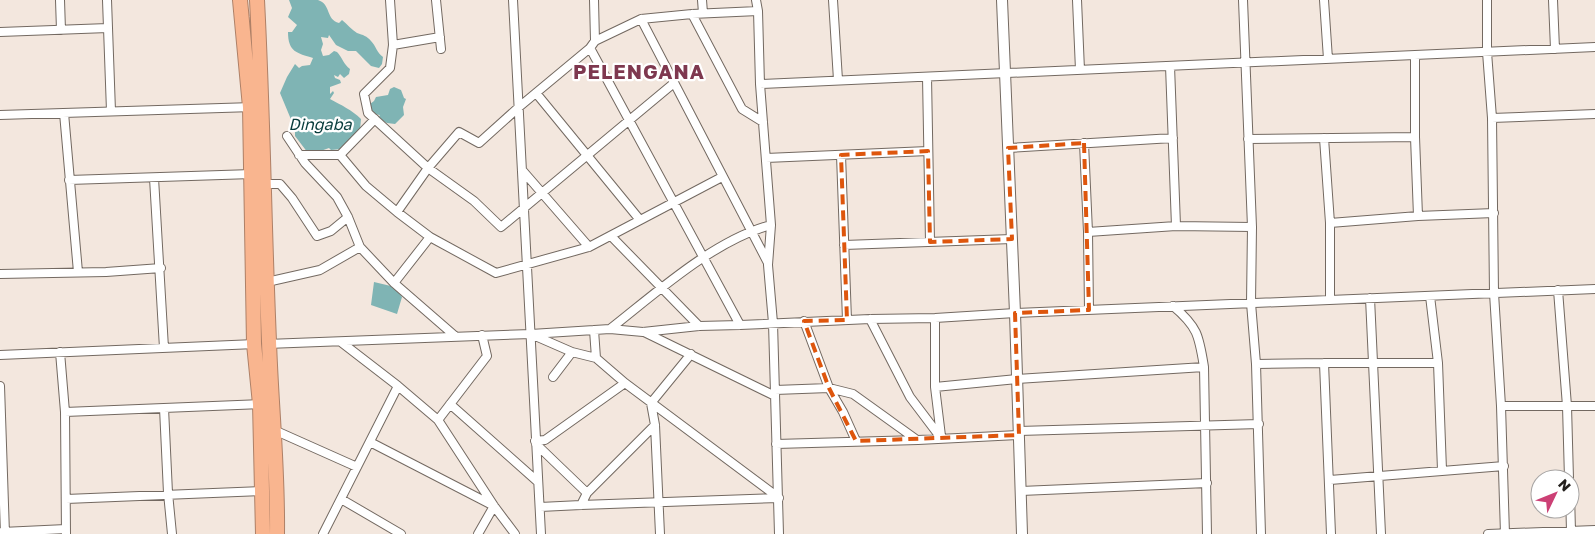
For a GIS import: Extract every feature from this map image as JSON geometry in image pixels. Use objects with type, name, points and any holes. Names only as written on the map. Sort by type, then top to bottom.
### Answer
[{"type":"highway","points":[[240,0],[256,107],[264,184],[267,282],[260,404],[263,534]]},
{"type":"highway","points":[[257,0],[256,107],[252,174],[262,344],[274,430],[278,490],[277,534]]},
{"type":"street","points":[[60,0],[61,30]]},
{"type":"street","points":[[106,0],[111,111]]},
{"type":"street","points":[[390,0],[393,45],[390,68],[364,94],[368,113],[428,168],[474,202],[501,227],[674,83]]},
{"type":"street","points":[[436,0],[441,49]]},
{"type":"street","points":[[513,0],[541,534]]},
{"type":"street","points":[[594,0],[595,41]]},
{"type":"street","points":[[702,0],[703,13]]},
{"type":"street","points":[[833,0],[838,80]]},
{"type":"street","points":[[1002,0],[1022,534]]},
{"type":"street","points":[[1077,0],[1080,70]]},
{"type":"street","points":[[1243,0],[1252,227],[1251,303],[1256,364],[1261,534]]},
{"type":"street","points":[[1324,0],[1328,59]]},
{"type":"street","points":[[1487,0],[1487,52],[1492,118],[1494,293],[1502,406],[1505,534]]},
{"type":"street","points":[[1553,0],[1555,49]]},
{"type":"street","points":[[397,212],[428,168],[459,132],[479,143],[590,48],[595,41],[641,19],[703,13],[756,4],[771,225],[768,265],[773,323],[779,534]]},
{"type":"street","points":[[692,14],[742,109],[763,122]]},
{"type":"street","points":[[641,19],[768,265]]},
{"type":"street","points":[[0,32],[108,28]]},
{"type":"street","points":[[393,45],[440,37]]},
{"type":"street","points":[[760,84],[1595,47]]},
{"type":"street","points":[[590,48],[740,326]]},
{"type":"street","points":[[1415,55],[1415,136],[1418,216]]},
{"type":"street","points":[[1170,66],[1176,226]]},
{"type":"street","points":[[927,77],[930,242]]},
{"type":"street","points":[[536,93],[588,154],[640,220]]},
{"type":"street","points":[[0,116],[256,107]]},
{"type":"street","points":[[64,114],[78,272]]},
{"type":"street","points":[[1492,118],[1595,114]]},
{"type":"street","points":[[299,155],[340,155],[375,119]]},
{"type":"street","points":[[287,136],[299,155],[336,197],[348,217],[360,247],[394,284],[455,336]]},
{"type":"street","points":[[1248,139],[1415,136]]},
{"type":"street","points":[[1008,148],[1173,138]]},
{"type":"street","points":[[1324,138],[1330,223],[1330,300]]},
{"type":"street","points":[[1084,144],[1089,310]]},
{"type":"street","points":[[766,158],[928,151]]},
{"type":"street","points":[[340,155],[366,186],[397,212],[430,236],[496,273],[589,247],[722,177]]},
{"type":"street","points":[[841,155],[847,320]]},
{"type":"street","points":[[522,170],[589,247]]},
{"type":"street","points":[[69,180],[252,174]]},
{"type":"street","points":[[154,178],[164,348]]},
{"type":"street","points":[[264,184],[280,184],[318,236],[330,231],[348,217]]},
{"type":"street","points":[[1330,223],[1418,216],[1494,213]]},
{"type":"street","points":[[610,329],[704,258],[751,231],[771,225]]},
{"type":"street","points":[[1088,232],[1176,226],[1252,227]]},
{"type":"street","points":[[394,284],[430,236]]},
{"type":"street","points":[[612,236],[699,326]]},
{"type":"street","points":[[844,245],[1012,239]]},
{"type":"street","points":[[267,282],[320,270],[360,247]]},
{"type":"street","points":[[0,274],[160,268]]},
{"type":"street","points":[[0,354],[341,342],[610,329],[643,332],[699,326],[740,326],[804,321],[935,318],[1173,306],[1595,289]]},
{"type":"street","points":[[1558,290],[1570,469]]},
{"type":"street","points":[[1430,296],[1438,364],[1442,470]]},
{"type":"street","points":[[1370,298],[1381,534]]},
{"type":"street","points":[[1173,306],[1188,319],[1196,330],[1204,367],[1207,534]]},
{"type":"street","points":[[935,318],[935,388],[941,438]]},
{"type":"street","points":[[870,319],[910,396],[941,438]]},
{"type":"street","points":[[804,321],[828,388],[843,412],[856,441]]},
{"type":"street","points":[[594,330],[596,358]]},
{"type":"street","points":[[643,332],[775,393],[828,388],[853,394],[918,440]]},
{"type":"street","points":[[530,334],[572,352],[596,358],[651,403],[779,498]]},
{"type":"street","points":[[438,420],[487,356],[482,335]]},
{"type":"street","points":[[341,342],[438,420],[494,506],[515,534]]},
{"type":"street","points":[[0,386],[3,533],[66,532],[65,412],[60,352]]},
{"type":"street","points":[[553,377],[572,352]]},
{"type":"street","points":[[660,534],[655,425],[651,403],[691,354]]},
{"type":"street","points":[[1324,363],[1331,534]]},
{"type":"street","points":[[1256,364],[1438,364]]},
{"type":"street","points":[[935,388],[1017,379],[1204,367]]},
{"type":"street","points":[[535,442],[544,440],[625,383]]},
{"type":"street","points":[[323,534],[398,386]]},
{"type":"street","points":[[65,412],[260,404]]},
{"type":"street","points":[[450,404],[538,482]]},
{"type":"street","points":[[1502,406],[1595,406]]},
{"type":"street","points":[[164,408],[170,532]]},
{"type":"street","points":[[776,444],[918,440],[1019,433],[1258,424]]},
{"type":"street","points":[[581,505],[587,493],[655,425]]},
{"type":"street","points":[[274,430],[358,467]]},
{"type":"street","points":[[370,442],[494,506]]},
{"type":"street","points":[[535,442],[587,493]]},
{"type":"street","points":[[1330,480],[1504,466]]},
{"type":"street","points":[[1021,491],[1207,483]]},
{"type":"street","points":[[66,498],[263,491]]},
{"type":"street","points":[[540,508],[779,498]]},
{"type":"street","points":[[341,499],[401,534]]},
{"type":"street","points":[[478,534],[494,506]]},
{"type":"street","points":[[1571,519],[1571,531]]},
{"type":"street","points":[[1488,534],[1595,530]]},
{"type":"highlighted area","points":[[1084,143],[1089,310],[1015,313],[1019,435],[856,441],[829,388],[804,321],[847,320],[841,155],[928,151],[930,242],[1012,239],[1008,148]]},
{"type":"water","name":"Dingaba","points":[[289,0],[318,0],[322,2],[332,19],[339,23],[342,20],[355,32],[368,38],[383,57],[379,68],[371,66],[356,51],[348,51],[336,45],[329,35],[328,38],[321,37],[323,56],[329,55],[334,51],[337,52],[350,69],[349,74],[344,78],[340,74],[338,77],[334,75],[341,83],[330,87],[330,94],[333,91],[334,93],[330,99],[350,110],[361,119],[360,130],[341,149],[331,150],[329,148],[315,153],[308,153],[295,136],[295,129],[280,93],[295,64],[299,68],[310,65],[313,58],[294,51],[290,44],[288,32],[292,32],[297,25],[288,17],[292,8]]},
{"type":"water","points":[[394,87],[401,90],[406,99],[403,107],[404,115],[395,124],[387,123],[378,118],[380,115],[373,114],[370,107],[370,104],[376,97],[388,95],[390,89]]},
{"type":"water","points":[[374,282],[395,287],[402,297],[397,314],[371,305]]},
{"type":"district","name":"PELENGANA","points":[[639,71]]}]
